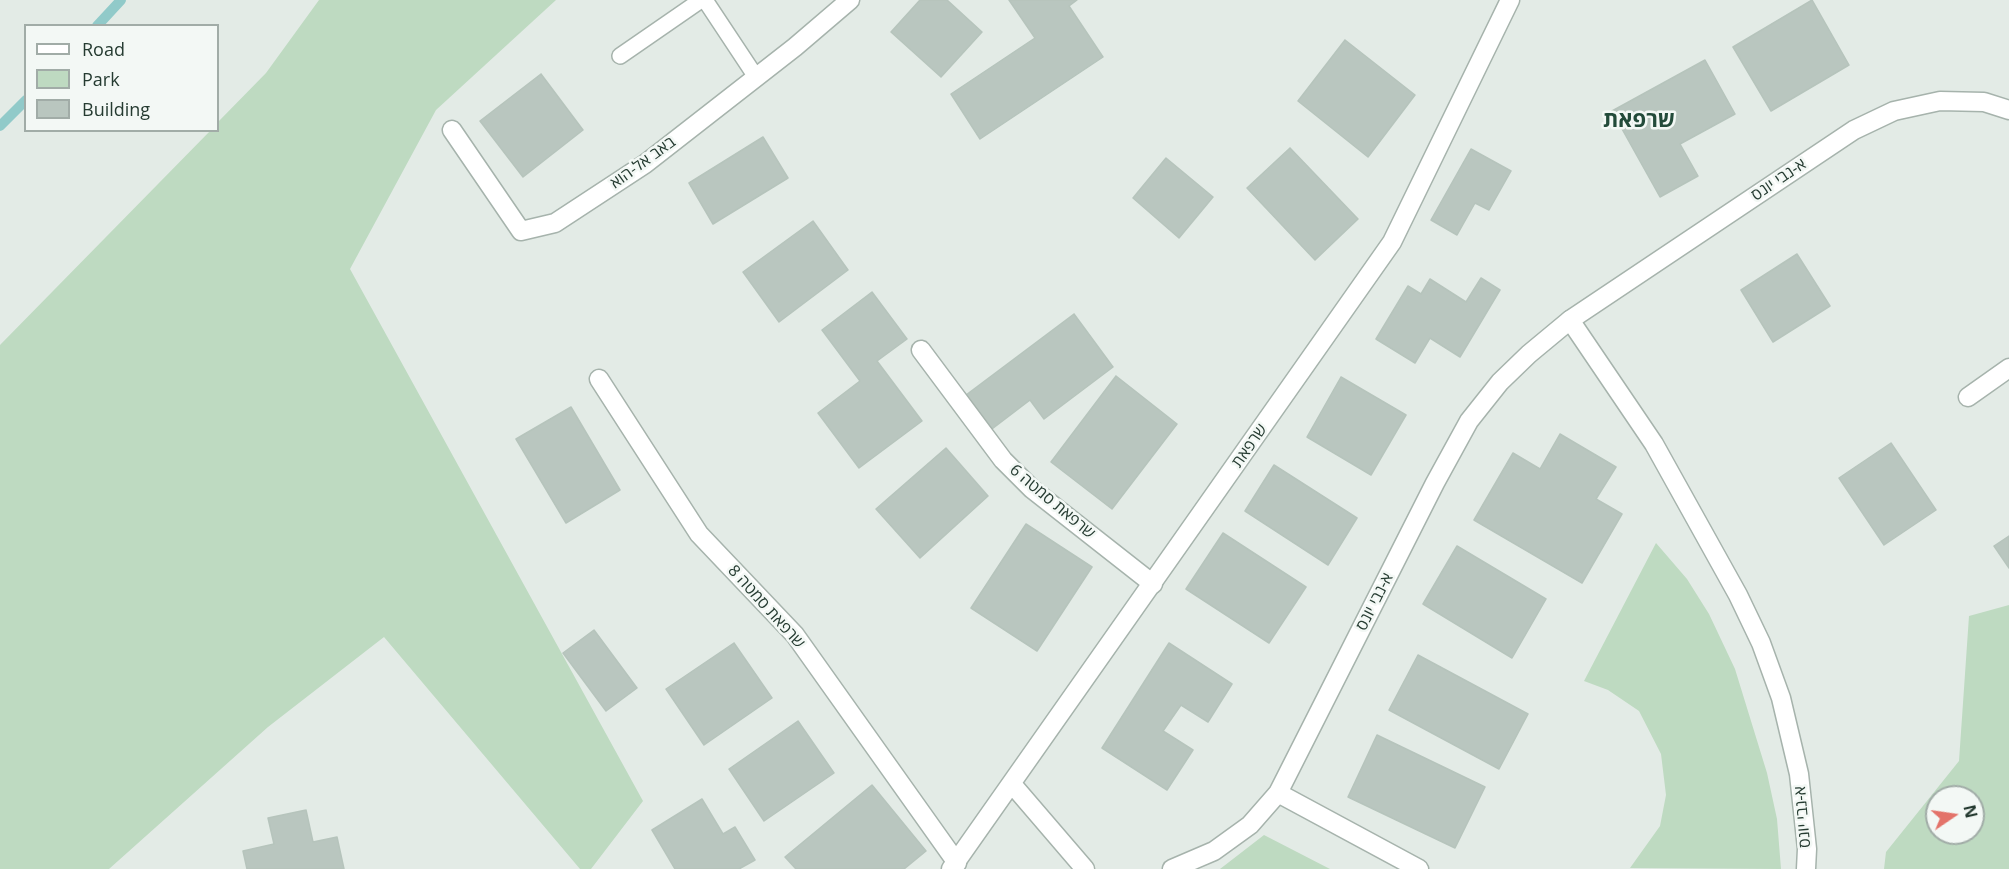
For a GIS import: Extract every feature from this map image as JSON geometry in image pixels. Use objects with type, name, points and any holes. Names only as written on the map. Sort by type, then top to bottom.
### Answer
[{"type":"street","name":"באב אל-הוא","points":[[452,130],[521,231],[555,223],[645,164],[850,0]]},
{"type":"street","name":"שרפאת","points":[[954,866],[1392,242],[1510,0]]},
{"type":"street","name":"א-נבי יונס","points":[[1172,869],[1214,851],[1250,825],[1278,793],[1435,483],[1469,421],[1500,382],[1529,354],[1569,320],[1854,130],[1894,111],[1940,100],[1984,102],[2009,110]]},
{"type":"street","name":"א-נבי יונס","points":[[1569,320],[1654,444],[1738,595],[1761,644],[1781,698],[1799,774],[1807,849],[1806,869]]},
{"type":"street","name":"שרפאת סמטה 6","points":[[921,350],[1003,460],[1032,489],[1153,584]]},
{"type":"street","points":[[1968,397],[2009,368]]},
{"type":"street","name":"שרפאת סמטה 8","points":[[599,379],[699,534],[795,635],[954,866]]},
{"type":"street","points":[[1012,784],[1084,869]]},
{"type":"street","points":[[1278,793],[1419,869]]},
{"type":"lane","points":[[620,56],[703,0],[756,77]]},
{"type":"green space","points":[[319,0],[556,0],[436,110],[350,269],[643,801],[591,869],[580,869],[384,637],[268,727],[109,869],[0,869],[0,345],[209,132],[219,132],[219,121],[266,73]]},
{"type":"green space","points":[[1656,543],[1687,579],[1709,614],[1735,669],[1767,773],[1777,819],[1781,869],[1630,868],[1660,826],[1666,795],[1661,754],[1639,711],[1608,690],[1584,681]]},
{"type":"green space","points":[[2009,605],[2009,869],[1884,869],[1886,852],[1925,803],[1925,845],[1985,845],[1985,785],[1940,785],[1959,761],[1969,616]]},
{"type":"green space","points":[[1264,835],[1330,869],[1220,869]]},
{"type":"building","points":[[920,0],[947,0],[982,32],[941,77],[891,32]]},
{"type":"building","points":[[1009,0],[1077,0],[1069,6],[1103,57],[980,139],[951,94],[1035,38]]},
{"type":"building","points":[[1812,0],[1849,65],[1771,111],[1733,47]]},
{"type":"building","points":[[1345,40],[1415,95],[1368,157],[1298,101]]},
{"type":"building","points":[[1705,60],[1735,114],[1680,144],[1698,176],[1660,197],[1612,111]]},
{"type":"building","points":[[541,74],[583,130],[523,177],[480,121]]},
{"type":"building","points":[[763,137],[788,178],[713,224],[689,183]]},
{"type":"building","points":[[1290,148],[1358,219],[1315,260],[1247,188]]},
{"type":"building","points":[[1471,149],[1511,171],[1489,210],[1475,203],[1457,235],[1431,220]]},
{"type":"building","points":[[1166,158],[1213,197],[1179,238],[1133,198]]},
{"type":"building","points":[[813,221],[848,270],[779,322],[743,272]]},
{"type":"building","points":[[1797,254],[1830,306],[1773,342],[1741,290]]},
{"type":"building","points":[[1481,278],[1500,290],[1460,357],[1430,338],[1415,363],[1376,339],[1408,286],[1421,294],[1430,279],[1466,302]]},
{"type":"building","points":[[872,292],[907,339],[877,361],[922,421],[859,468],[818,413],[860,381],[822,330]]},
{"type":"building","points":[[1074,314],[1113,367],[1044,419],[1030,400],[988,432],[962,398]]},
{"type":"building","points":[[1116,376],[1177,424],[1112,509],[1051,462]]},
{"type":"building","points":[[1341,377],[1406,415],[1371,475],[1307,437]]},
{"type":"building","points":[[571,407],[620,490],[566,523],[516,439]]},
{"type":"building","points":[[1560,434],[1616,467],[1596,499],[1622,514],[1582,583],[1474,520],[1513,453],[1540,469]]},
{"type":"building","points":[[1891,443],[1936,510],[1884,545],[1839,478]]},
{"type":"building","points":[[946,448],[988,496],[920,558],[876,509]]},
{"type":"building","points":[[1274,465],[1357,518],[1328,565],[1245,511]]},
{"type":"building","points":[[1026,524],[1092,567],[1037,651],[971,608]]},
{"type":"building","points":[[1223,533],[1306,587],[1269,643],[1186,589]]},
{"type":"building","points":[[2009,536],[2009,568],[1994,546]]},
{"type":"building","points":[[1457,546],[1546,599],[1512,658],[1423,604]]},
{"type":"building","points":[[594,630],[637,688],[606,711],[563,653]]},
{"type":"building","points":[[734,643],[772,698],[704,745],[666,689]]},
{"type":"building","points":[[1169,643],[1232,684],[1208,722],[1181,705],[1163,731],[1193,750],[1167,790],[1102,748]]},
{"type":"building","points":[[1418,655],[1528,714],[1499,769],[1389,710]]},
{"type":"building","points":[[798,721],[834,773],[764,821],[729,769]]},
{"type":"building","points":[[1377,735],[1485,787],[1455,848],[1348,797]]},
{"type":"building","points":[[872,785],[926,851],[904,869],[796,869],[785,857]]},
{"type":"building","points":[[702,799],[723,834],[735,827],[755,860],[739,869],[675,869],[652,830]]},
{"type":"building","points":[[306,810],[313,842],[337,837],[344,869],[247,869],[243,851],[274,844],[268,818]]},
{"type":"waterway","points":[[99,24],[121,0]]},
{"type":"waterway","points":[[0,126],[24,102]]},
{"type":"district","name":"שרפאת","points":[[1639,121]]}]
